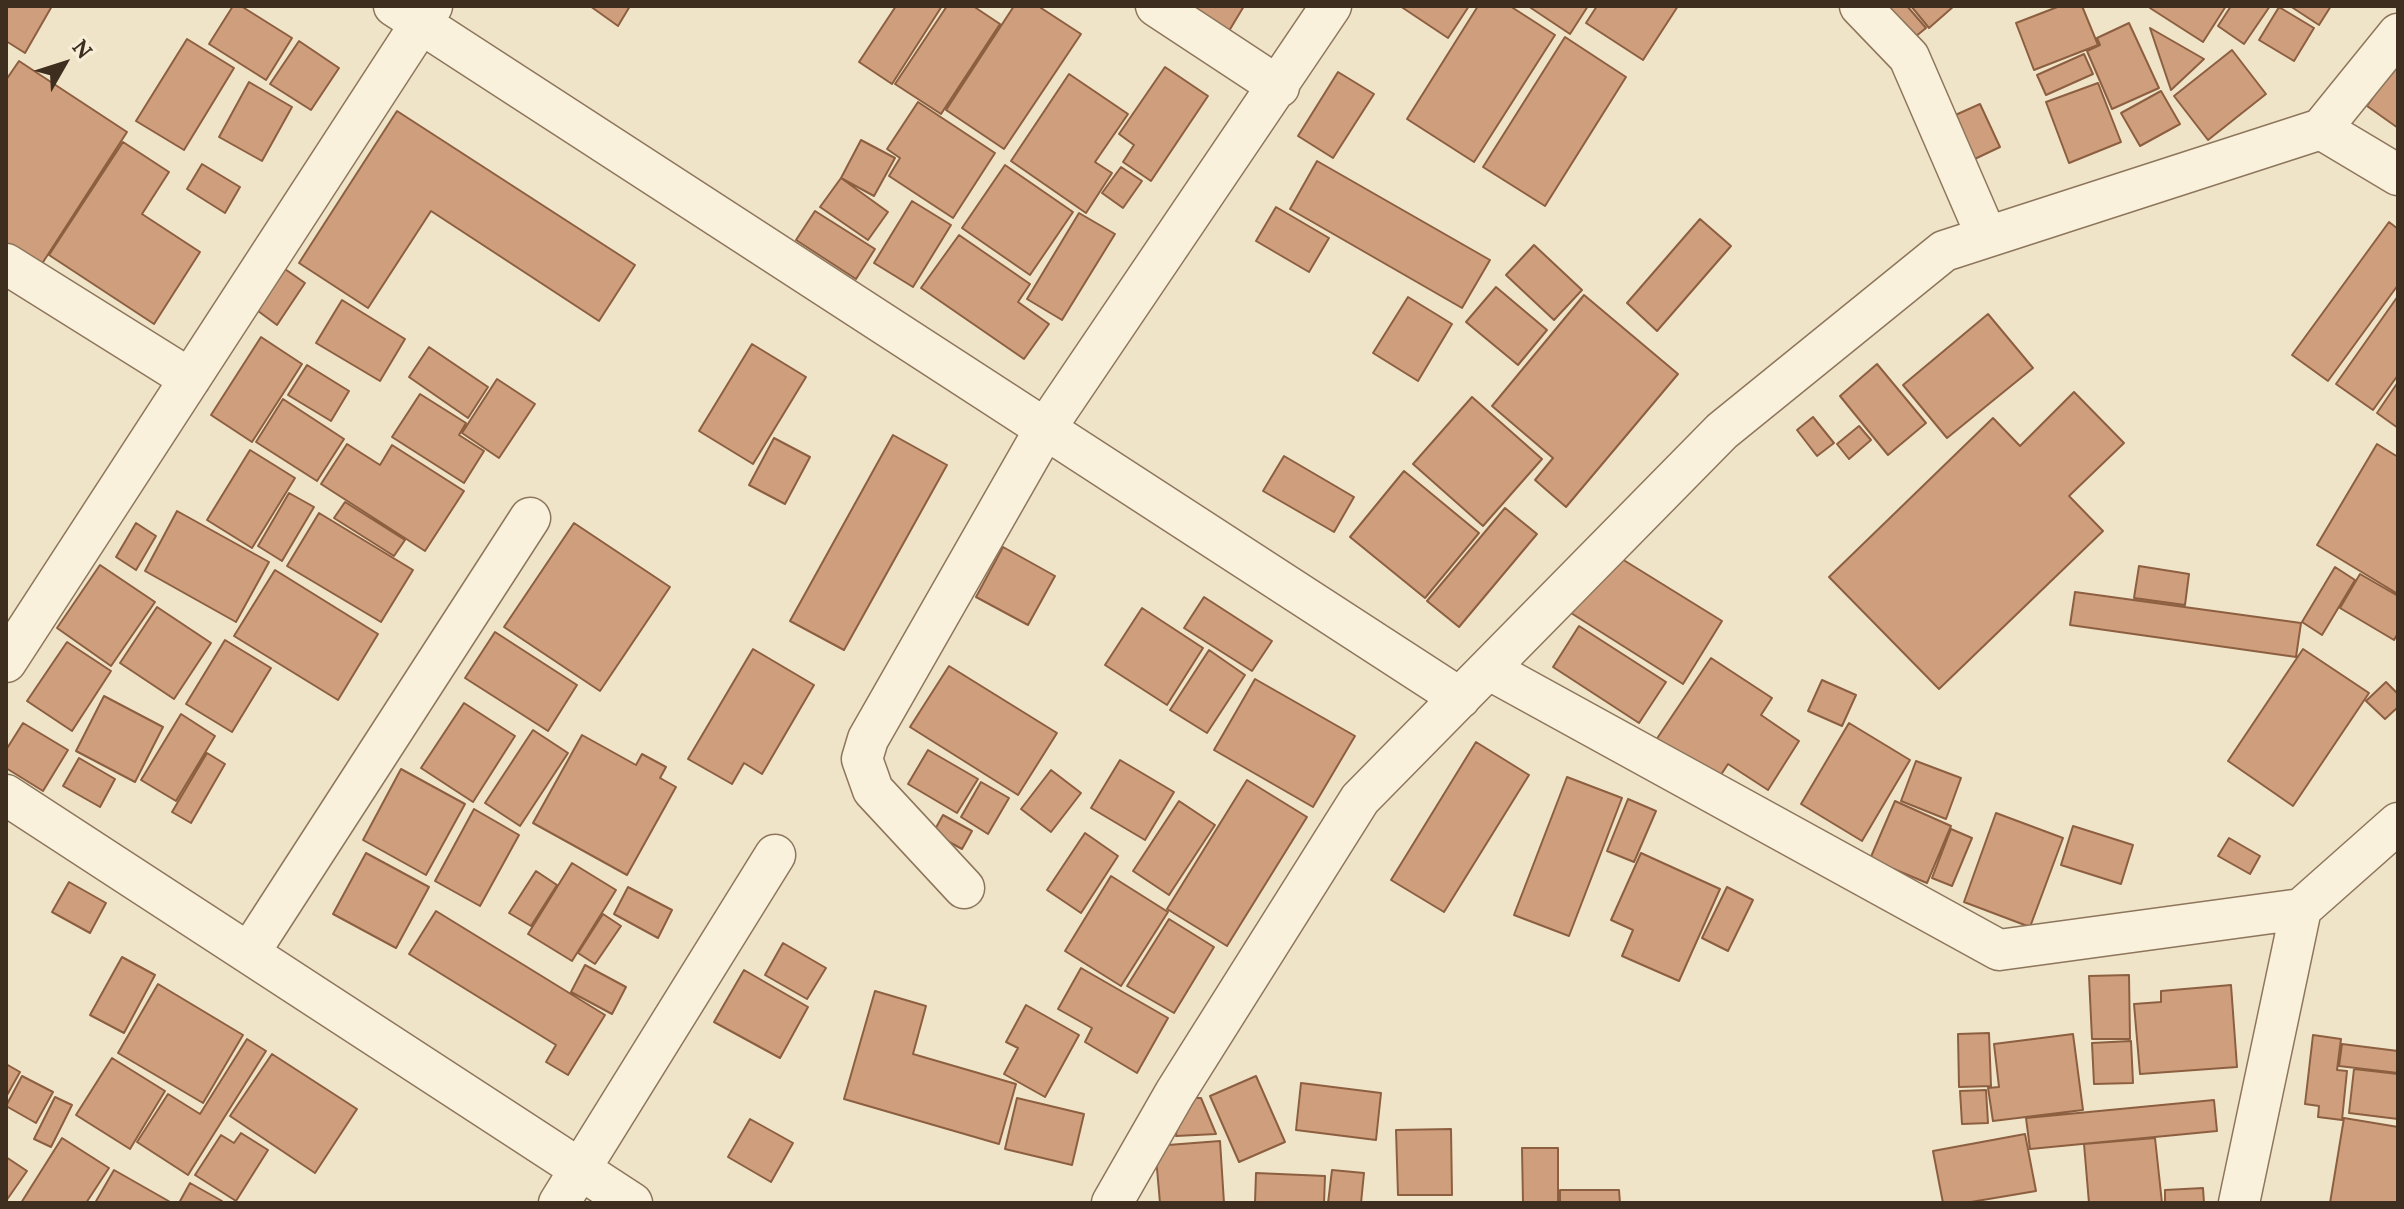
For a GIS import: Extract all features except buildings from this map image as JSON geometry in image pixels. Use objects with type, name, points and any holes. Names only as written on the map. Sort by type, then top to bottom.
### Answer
[{"type":"street","points":[[1156,6],[1279,87]]},
{"type":"street","points":[[964,888],[873,790],[862,759],[868,739],[1045,429],[1331,6]]},
{"type":"street","points":[[1860,6],[1909,57],[1987,237]]},
{"type":"street","points":[[6,662],[190,379],[416,12],[1045,429],[1460,698]]},
{"type":"street","points":[[1112,1203],[1175,1093],[1360,799],[1722,431],[1944,251],[2321,129],[2398,34]]},
{"type":"street","points":[[2321,129],[2398,175]]},
{"type":"street","points":[[6,264],[190,379]]},
{"type":"street","points":[[249,953],[530,518]]},
{"type":"street","points":[[1488,669],[1999,950],[2301,909],[2398,823]]},
{"type":"street","points":[[6,795],[632,1203]]},
{"type":"street","points":[[559,1203],[775,855]]},
{"type":"street","points":[[2239,1203],[2301,909]]}]
